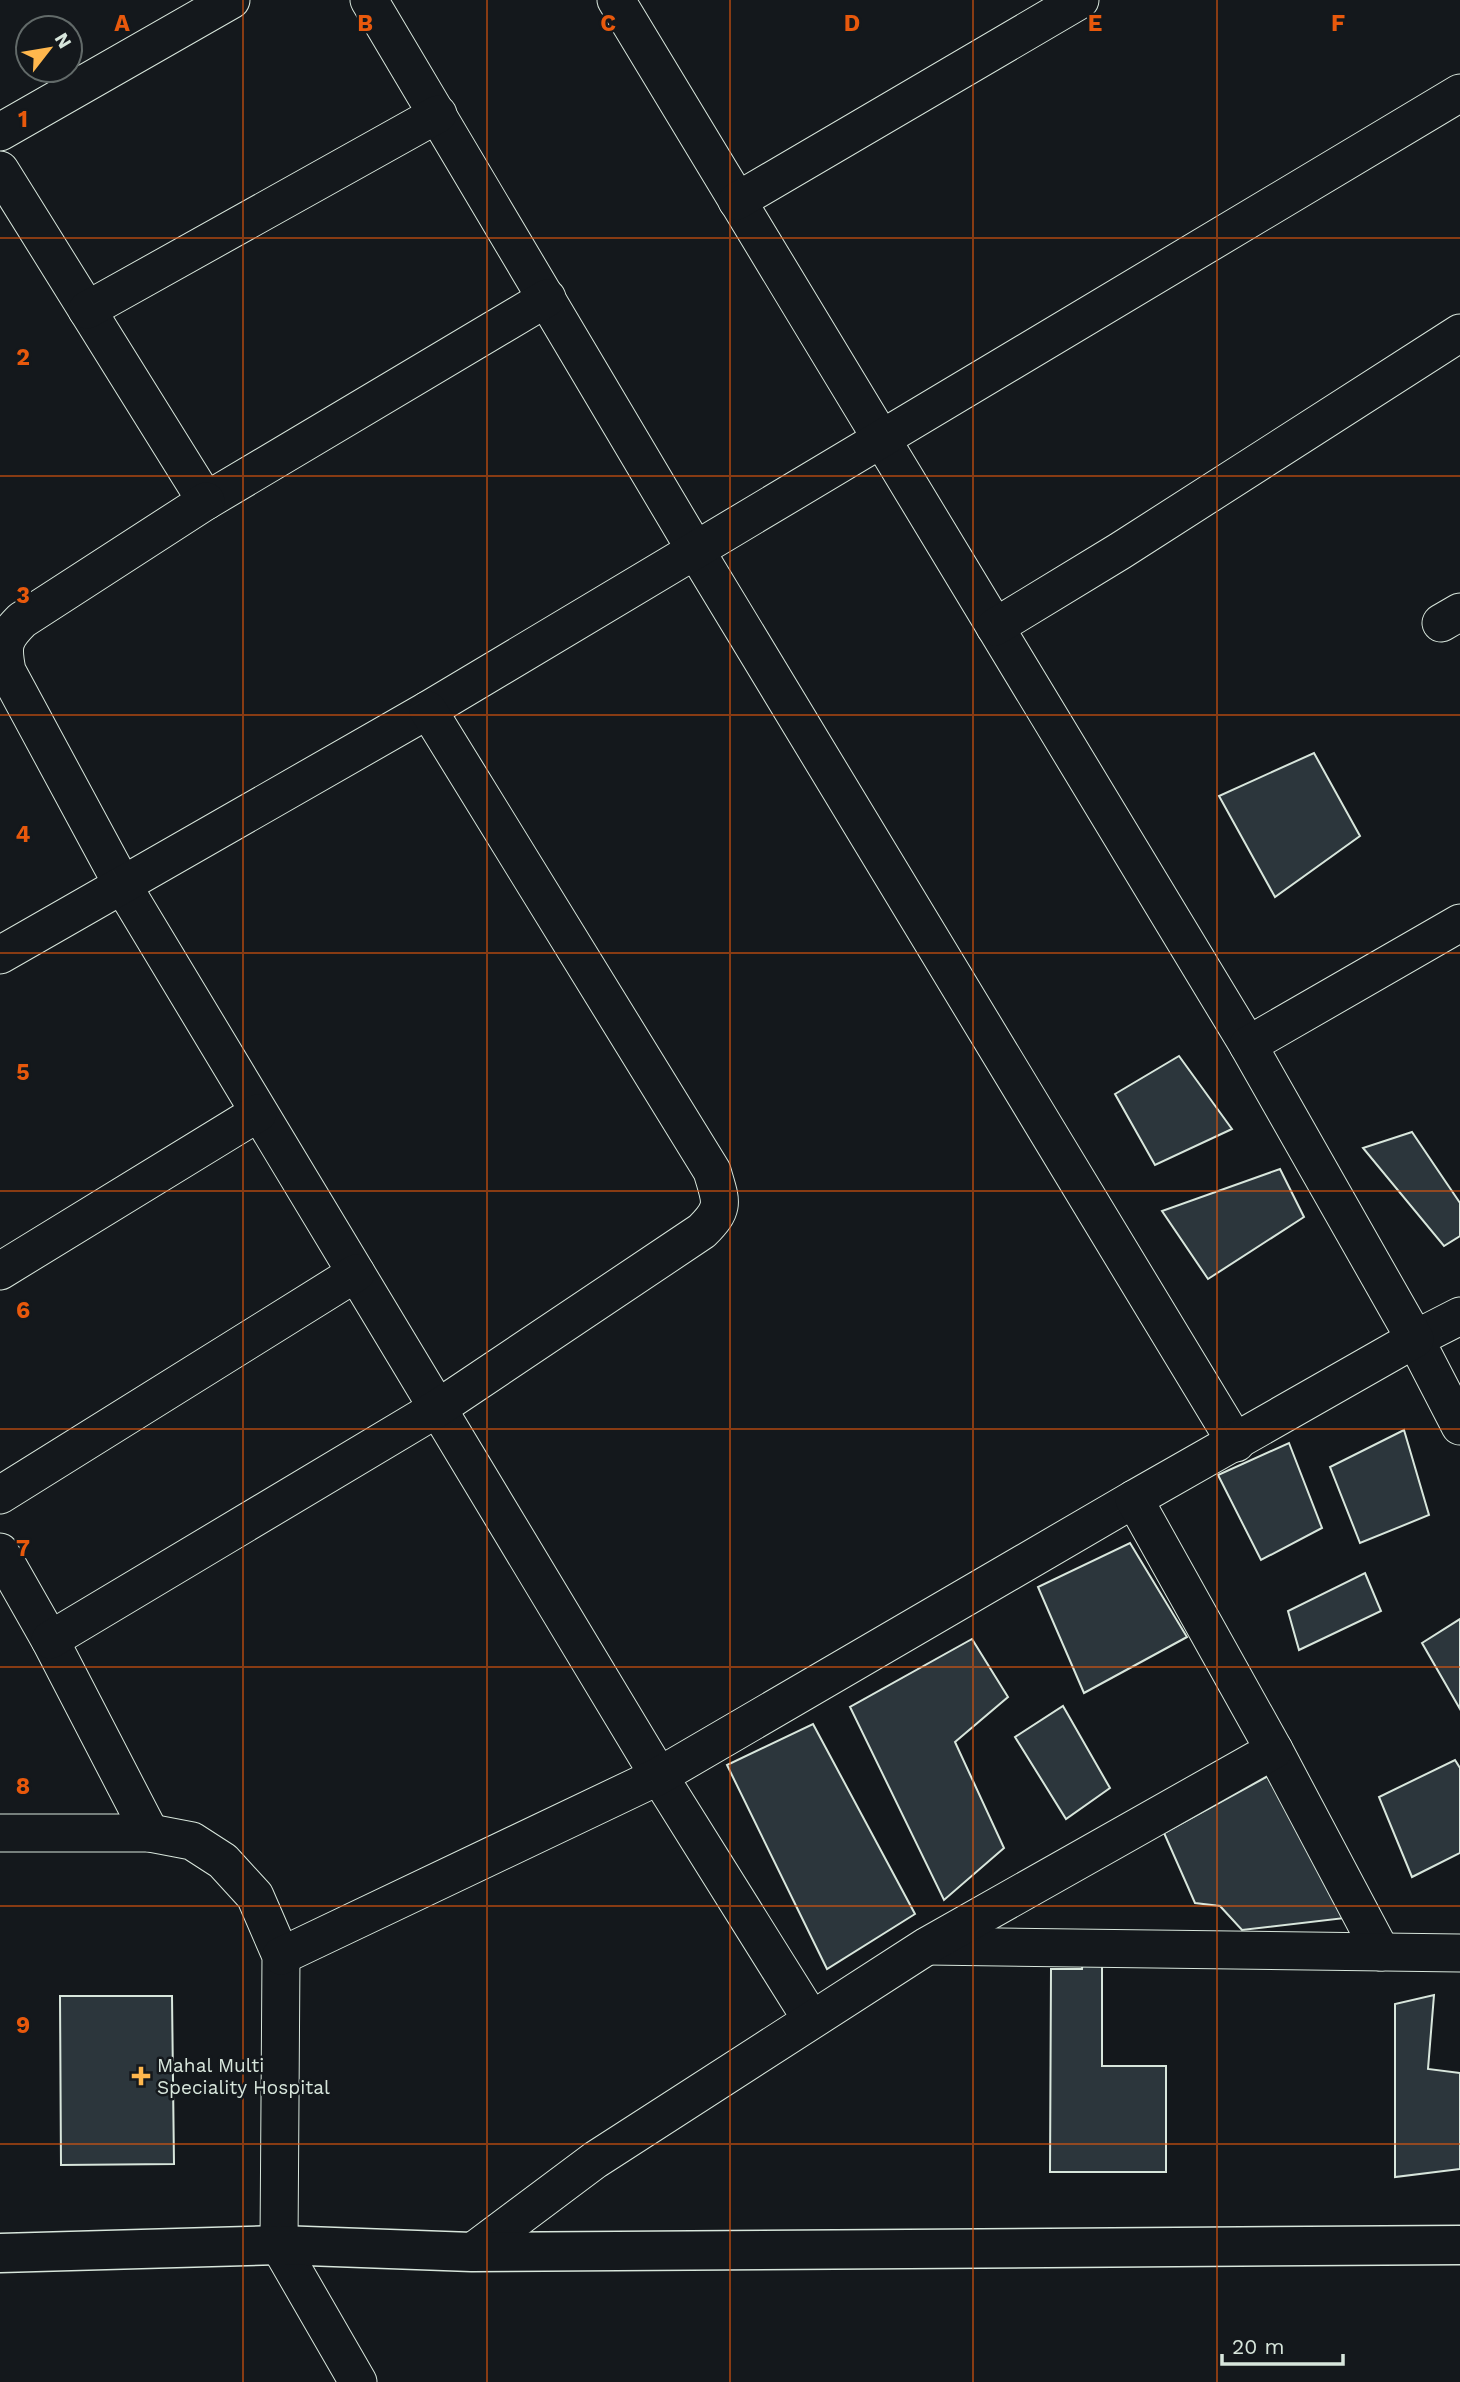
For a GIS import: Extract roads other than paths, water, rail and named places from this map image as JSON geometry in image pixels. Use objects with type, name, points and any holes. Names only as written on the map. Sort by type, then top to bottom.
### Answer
[{"type":"street","points":[[0,132],[231,0]]},
{"type":"street","points":[[369,0],[696,551],[1236,1443]]},
{"type":"street","points":[[616,0],[1248,1045],[1415,1339],[1460,1426]]},
{"type":"street","points":[[737,201],[1080,0]]},
{"type":"street","points":[[0,955],[428,710],[1460,93]]},
{"type":"street","points":[[87,310],[438,114]]},
{"type":"street","points":[[0,170],[206,501]]},
{"type":"street","points":[[547,298],[206,501],[22,620],[7,635],[3,651],[7,671],[123,886],[659,1776],[811,2019]]},
{"type":"street","points":[[995,627],[1120,551],[1460,333]]},
{"type":"street","points":[[50,1640],[438,1408],[702,1231],[716,1216],[720,1201],[712,1171],[428,710]]},
{"type":"street","points":[[1248,1045],[1460,923]]},
{"type":"street","points":[[0,1270],[258,1113]]},
{"type":"street","points":[[0,1495],[356,1273]]},
{"type":"street","points":[[281,1956],[659,1776],[1135,1499],[1460,1315]]},
{"type":"street","points":[[1135,1499],[1274,1750],[1381,1952]]},
{"type":"street","points":[[0,1552],[50,1640],[149,1833]]},
{"type":"street","points":[[472,2252],[595,2160],[927,1946],[1274,1750]]},
{"type":"street","points":[[0,1833],[149,1833],[192,1841],[223,1861],[255,1896],[281,1956],[279,2245],[358,2382]]},
{"type":"street","points":[[927,1946],[1460,1953]]},
{"type":"street","points":[[0,2253],[279,2245],[472,2252],[1460,2245]]},
{"type":"place","name":"Mahal Multi Speciality Hospital","points":[[141,2076]]}]
